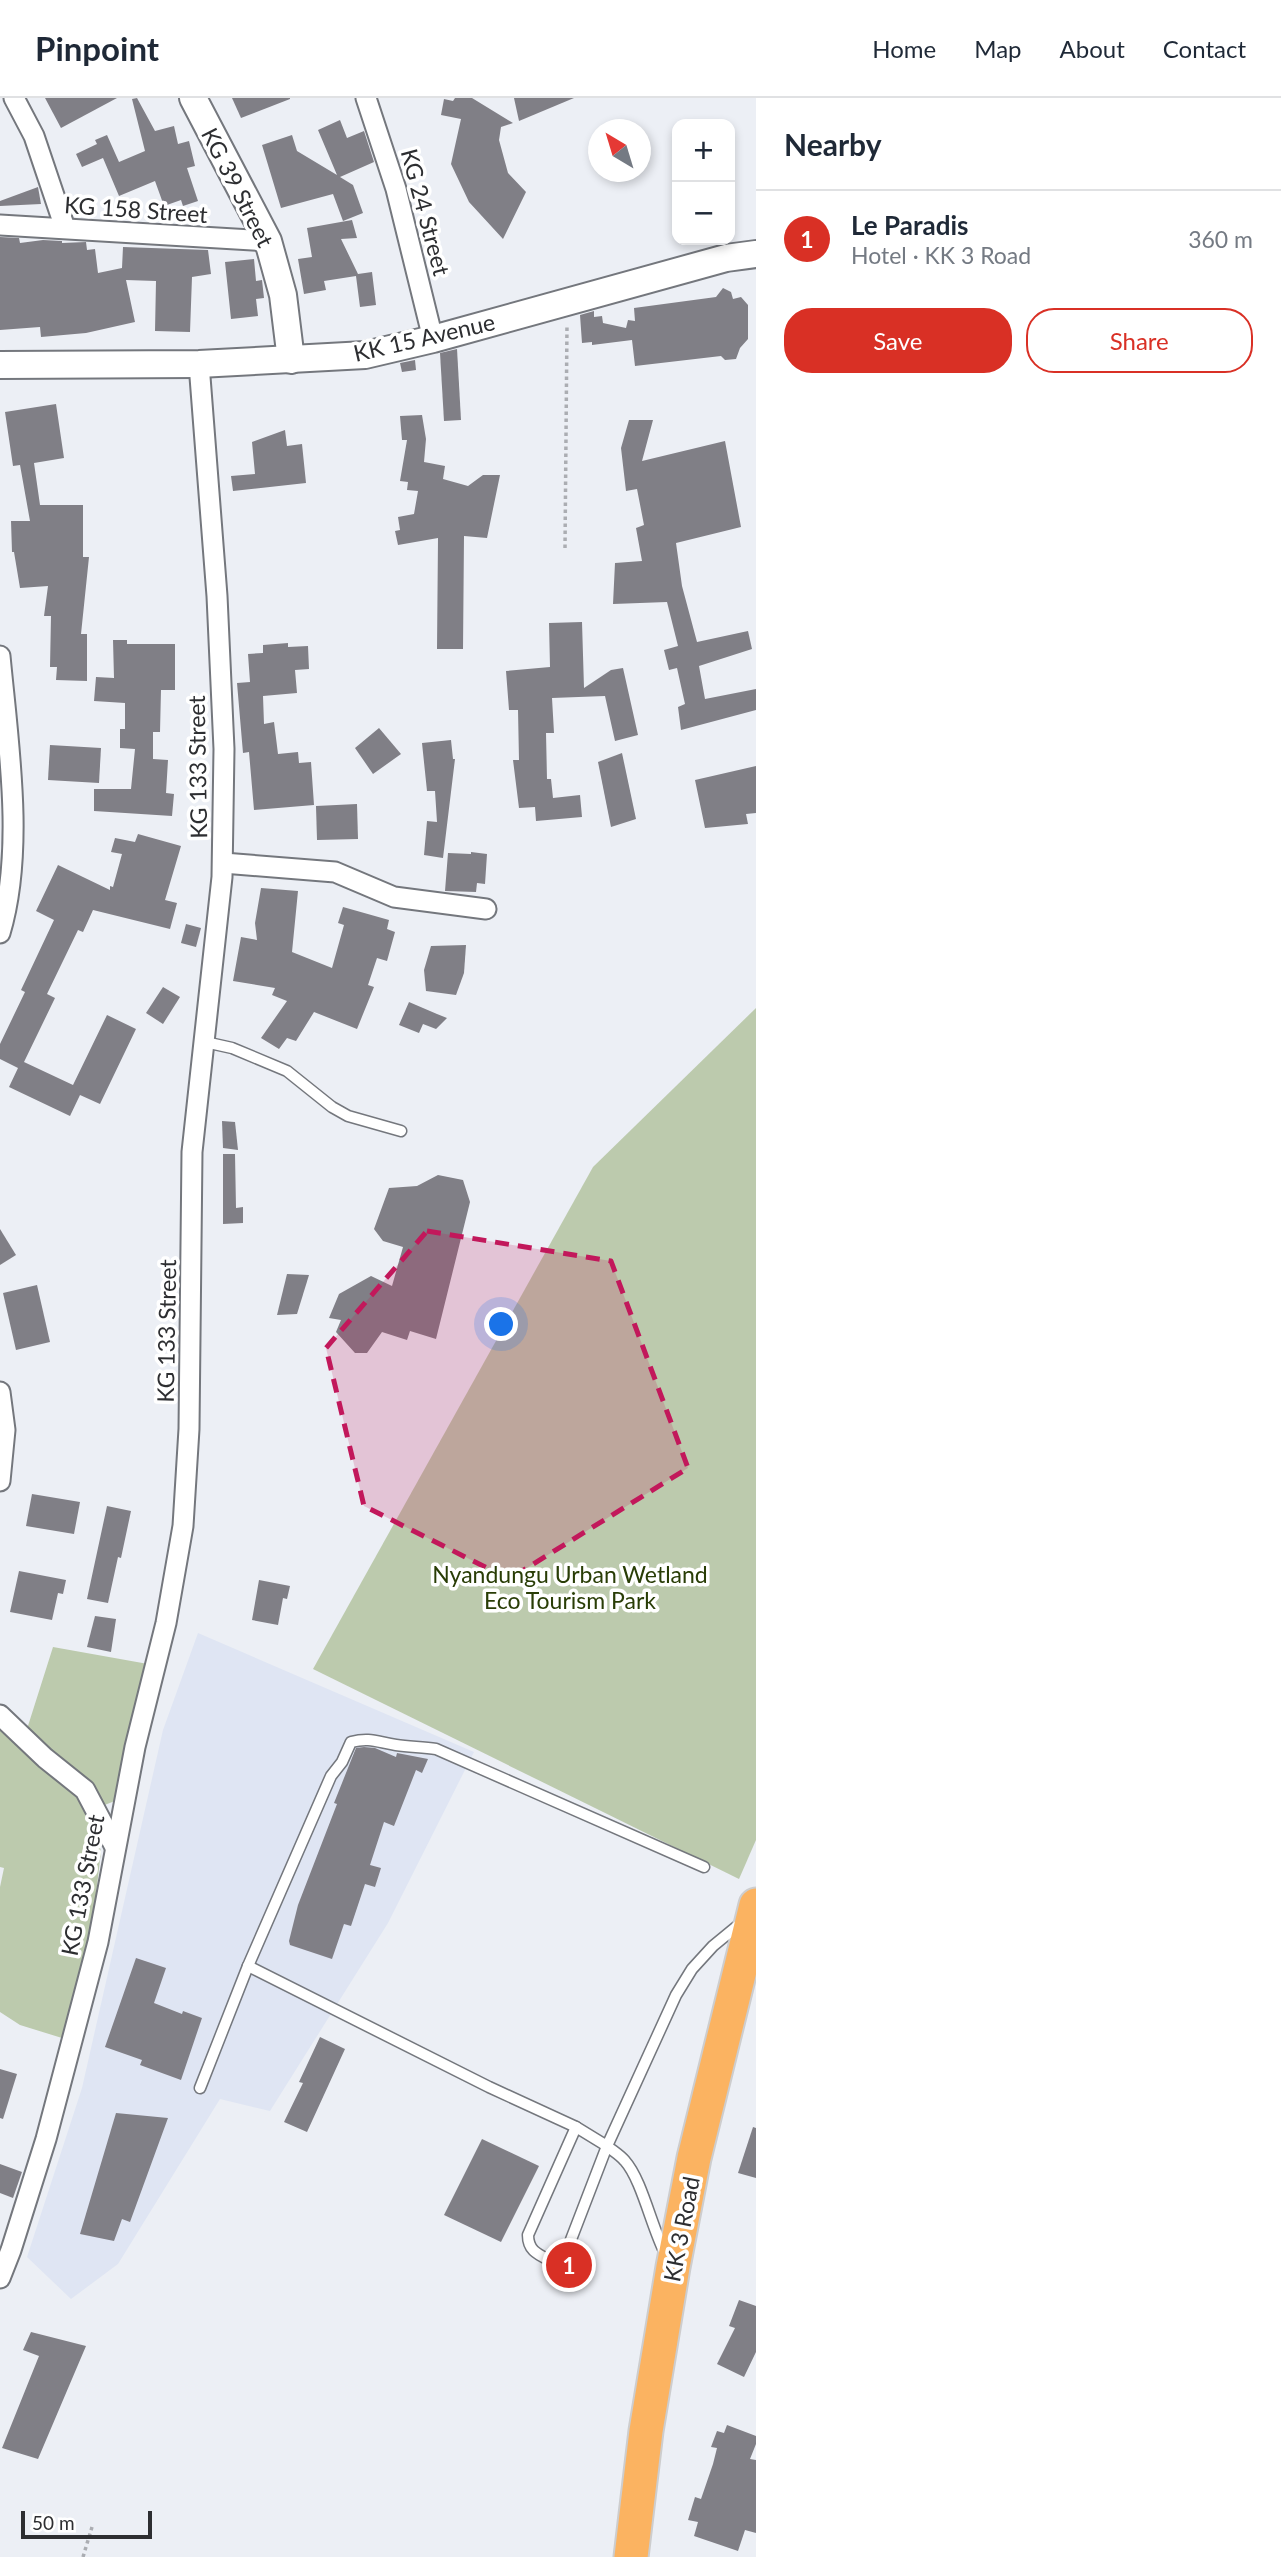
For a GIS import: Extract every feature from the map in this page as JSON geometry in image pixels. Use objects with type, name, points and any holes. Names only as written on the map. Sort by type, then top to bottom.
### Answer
[{"type":"highway","name":"KK 3 Road","points":[[631,2557],[646,2431],[673,2267],[694,2158],[755,1908]]},
{"type":"street","points":[[14,98],[34,136],[65,228]]},
{"type":"street","name":"KG 39 Street","points":[[193,98],[268,241],[282,295],[291,360]]},
{"type":"street","name":"KG 24 Street","points":[[372,101],[433,339]]},
{"type":"street","name":"KG 158 Street","points":[[0,226],[268,241]]},
{"type":"street","name":"KK 15 Avenue","points":[[0,365],[199,364],[365,355],[433,339],[726,258],[756,254]]},
{"type":"street","name":"KG 133 Street","points":[[0,2278],[46,2139],[97,1942],[135,1747],[166,1623],[183,1526],[189,1429],[192,1152],[223,863],[224,750],[217,596],[199,364]]},
{"type":"street","points":[[0,656],[13,842],[5,918],[0,933]]},
{"type":"street","points":[[223,863],[335,872],[394,897],[486,909]]},
{"type":"street","points":[[0,1392],[5,1430],[0,1481]]},
{"type":"street","points":[[0,1715],[45,1758],[85,1790],[115,1847]]},
{"type":"lane","points":[[205,1042],[232,1048],[287,1071],[332,1107],[348,1116],[401,1131]]},
{"type":"lane","points":[[200,2088],[248,1966],[331,1776],[342,1762],[351,1742],[366,1738],[436,1749],[704,1867]]},
{"type":"lane","points":[[576,2127],[528,2235],[528,2244],[534,2252],[549,2260],[558,2258],[567,2250],[607,2146],[676,1995],[713,1946],[755,1908]]},
{"type":"lane","points":[[248,1966],[477,2081],[576,2127],[607,2146],[625,2160],[632,2171],[654,2233],[673,2267]]},
{"type":"path","points":[[565,548],[567,300]]},
{"type":"path","points":[[83,2557],[92,2527]]},
{"type":"highlighted area","points":[[427,1231],[611,1261],[688,1468],[509,1579],[364,1506],[326,1348]]},
{"type":"shaded area","points":[[198,1633],[474,1752],[388,1923],[270,2111],[220,2099],[118,2264],[71,2299],[27,2257],[82,2088],[163,1730]]},
{"type":"green space","name":"Nyandungu Urban Wetland Eco Tourism Park","points":[[756,1008],[756,1840],[739,1879],[313,1669],[593,1167]]},
{"type":"green space","points":[[53,1647],[148,1664],[120,1799],[102,1806],[97,1792],[59,1762],[27,1729]]},
{"type":"green space","points":[[0,1724],[36,1762],[84,1803],[101,1851],[92,1930],[62,2038],[20,2025],[0,2012],[0,1887],[4,1868],[0,1867]]},
{"type":"building","points":[[45,98],[117,98],[61,128]]},
{"type":"building","points":[[137,98],[155,131],[174,126],[178,144],[189,141],[195,166],[187,168],[198,201],[183,206],[181,200],[164,206],[155,181],[119,196],[103,158],[82,167],[76,154],[97,144],[95,140],[107,135],[119,162],[145,151],[132,99]]},
{"type":"building","points":[[232,98],[290,98],[290,99],[241,118]]},
{"type":"building","points":[[455,98],[472,98],[513,123],[501,127],[499,140],[508,173],[526,192],[503,239],[469,202],[451,164],[461,119],[441,115],[444,99],[453,101]]},
{"type":"building","points":[[514,98],[574,98],[519,121]]},
{"type":"building","points":[[340,120],[347,138],[364,131],[374,162],[340,177],[353,185],[363,213],[343,221],[333,194],[281,208],[262,145],[292,135],[297,151],[337,175],[318,130]]},
{"type":"building","points":[[38,187],[41,204],[0,206],[0,201]]},
{"type":"building","points":[[352,220],[357,238],[341,239],[358,274],[372,272],[376,305],[360,307],[356,276],[324,281],[326,290],[304,294],[298,259],[312,257],[307,228]]},
{"type":"building","points":[[0,237],[19,238],[20,243],[43,240],[62,243],[86,242],[87,250],[95,249],[98,273],[122,268],[123,247],[208,250],[211,274],[192,277],[190,332],[155,331],[156,281],[126,280],[135,322],[86,333],[41,337],[40,327],[0,330]]},
{"type":"building","points":[[254,259],[256,281],[262,280],[264,298],[256,299],[258,316],[231,319],[225,262]]},
{"type":"building","points":[[723,288],[731,292],[733,299],[741,297],[748,305],[748,339],[740,348],[736,359],[725,360],[721,356],[635,366],[632,340],[592,345],[592,342],[582,343],[580,315],[594,311],[594,317],[602,316],[603,323],[626,328],[628,320],[635,321],[634,308],[716,297]]},
{"type":"building","points":[[457,349],[461,420],[444,421],[440,353]]},
{"type":"building","points":[[415,360],[416,370],[402,372],[400,363]]},
{"type":"building","points":[[56,404],[64,458],[34,463],[40,505],[83,505],[83,557],[89,557],[81,634],[87,634],[87,681],[56,680],[57,667],[50,667],[51,616],[44,616],[48,586],[20,588],[12,552],[11,521],[30,521],[20,465],[13,466],[5,412]]},
{"type":"building","points":[[422,415],[426,439],[424,462],[445,466],[443,479],[468,486],[483,475],[500,475],[487,538],[464,536],[463,649],[437,649],[438,538],[398,545],[395,531],[400,530],[398,517],[414,514],[418,491],[407,490],[408,482],[400,481],[407,440],[402,440],[400,416]]},
{"type":"building","points":[[629,420],[653,420],[642,461],[725,441],[741,527],[676,543],[682,586],[697,642],[748,631],[752,649],[699,666],[705,699],[756,689],[756,710],[681,730],[678,707],[685,704],[677,668],[669,670],[664,650],[678,646],[667,602],[613,604],[615,563],[642,561],[636,528],[644,525],[637,489],[626,491],[621,448]]},
{"type":"building","points":[[285,430],[287,446],[302,444],[306,483],[233,491],[231,476],[255,474],[252,442]]},
{"type":"building","points":[[582,622],[584,688],[611,670],[623,668],[638,735],[615,741],[605,696],[552,698],[554,733],[546,733],[547,779],[551,779],[553,798],[580,795],[582,817],[536,821],[535,807],[519,808],[513,760],[519,760],[518,710],[509,710],[506,671],[550,667],[549,623]]},
{"type":"building","points":[[113,640],[127,640],[127,644],[175,644],[175,690],[161,690],[160,732],[153,732],[153,759],[168,760],[166,793],[174,794],[172,816],[94,811],[94,789],[131,789],[135,749],[120,748],[120,729],[125,729],[125,703],[94,701],[96,677],[114,678]]},
{"type":"building","points":[[288,643],[288,647],[308,646],[309,669],[295,670],[297,693],[263,696],[264,724],[274,722],[278,754],[298,752],[299,763],[311,762],[314,805],[254,810],[249,752],[243,753],[237,683],[250,682],[248,654],[263,653],[263,645]]},
{"type":"building","points":[[379,728],[401,754],[373,774],[355,748]]},
{"type":"building","points":[[451,740],[455,759],[443,858],[424,855],[427,821],[437,822],[435,791],[427,791],[422,743]]},
{"type":"building","points":[[50,745],[101,748],[99,783],[48,780]]},
{"type":"building","points":[[622,753],[636,819],[611,827],[598,762]]},
{"type":"building","points":[[756,766],[756,813],[746,814],[748,824],[705,828],[695,780]]},
{"type":"building","points":[[357,804],[358,839],[317,840],[316,806]]},
{"type":"building","points":[[138,834],[181,846],[165,900],[177,903],[170,929],[93,910],[83,932],[78,930],[47,994],[55,998],[24,1062],[73,1085],[107,1015],[136,1029],[100,1104],[80,1095],[70,1116],[9,1087],[18,1068],[0,1059],[0,1044],[25,992],[21,990],[54,920],[36,911],[58,865],[110,890],[122,854],[111,852],[115,838],[135,842]]},
{"type":"building","points":[[448,853],[487,854],[485,884],[477,883],[476,892],[445,891]]},
{"type":"building","points":[[261,888],[298,891],[292,952],[332,968],[344,925],[338,923],[343,907],[389,920],[387,929],[395,932],[387,961],[377,958],[368,985],[374,987],[357,1029],[314,1012],[296,1041],[287,1038],[279,1049],[261,1038],[287,1001],[272,995],[275,988],[233,981],[241,937],[257,940],[255,923]]},
{"type":"building","points":[[186,924],[201,928],[196,947],[181,943]]},
{"type":"building","points":[[466,945],[464,973],[456,995],[426,991],[424,970],[431,946]]},
{"type":"building","points":[[163,987],[180,997],[163,1024],[146,1013]]},
{"type":"building","points":[[409,1002],[447,1018],[436,1029],[423,1024],[419,1033],[399,1025]]},
{"type":"building","points":[[222,1121],[235,1122],[238,1150],[223,1148]]},
{"type":"building","points":[[223,1154],[235,1154],[236,1208],[243,1207],[243,1223],[223,1224]]},
{"type":"building","points":[[438,1175],[463,1180],[470,1202],[436,1339],[410,1331],[407,1340],[382,1332],[367,1353],[355,1353],[336,1332],[341,1320],[329,1318],[339,1294],[371,1276],[392,1286],[403,1247],[383,1241],[374,1229],[389,1188],[417,1186]]},
{"type":"building","points":[[0,1229],[16,1255],[0,1265]]},
{"type":"building","points":[[287,1274],[309,1275],[297,1314],[277,1315]]},
{"type":"building","points":[[37,1285],[50,1342],[16,1350],[3,1293]]},
{"type":"building","points":[[32,1494],[80,1502],[74,1534],[26,1526]]},
{"type":"building","points":[[107,1506],[131,1511],[108,1603],[87,1599]]},
{"type":"building","points":[[19,1571],[66,1580],[63,1594],[58,1593],[52,1620],[10,1612]]},
{"type":"building","points":[[259,1580],[290,1586],[287,1599],[283,1598],[278,1625],[252,1620]]},
{"type":"building","points":[[95,1616],[116,1619],[111,1652],[87,1647]]},
{"type":"building","points":[[356,1748],[375,1748],[396,1757],[397,1753],[428,1759],[422,1773],[416,1770],[394,1826],[384,1822],[370,1865],[381,1868],[375,1887],[365,1884],[351,1926],[344,1924],[332,1959],[290,1945],[289,1941],[298,1905],[337,1804],[334,1803]]},
{"type":"building","points":[[136,1958],[166,1968],[154,2003],[182,2014],[183,2011],[202,2018],[181,2080],[140,2065],[142,2060],[105,2047]]},
{"type":"building","points":[[320,2037],[345,2049],[307,2132],[284,2122],[303,2083],[299,2082]]},
{"type":"building","points":[[0,2069],[17,2074],[3,2119],[0,2118]]},
{"type":"building","points":[[116,2113],[168,2118],[130,2222],[122,2219],[114,2241],[80,2234]]},
{"type":"building","points":[[753,2127],[756,2128],[756,2178],[738,2173]]},
{"type":"building","points":[[482,2139],[539,2166],[501,2242],[444,2215]]},
{"type":"building","points":[[0,2164],[22,2172],[13,2198],[0,2193]]},
{"type":"building","points":[[739,2300],[756,2306],[756,2352],[744,2377],[717,2364],[735,2328],[729,2326]]},
{"type":"building","points":[[31,2332],[86,2346],[38,2459],[2,2448],[39,2356],[23,2350]]},
{"type":"building","points":[[727,2425],[756,2436],[750,2459],[756,2460],[756,2533],[745,2530],[738,2551],[694,2536],[698,2522],[688,2520],[695,2497],[701,2499],[713,2464],[717,2448],[711,2447],[717,2431],[724,2433]]},
{"type":"place","name":"Le Paradis","points":[[569,2265]]}]
